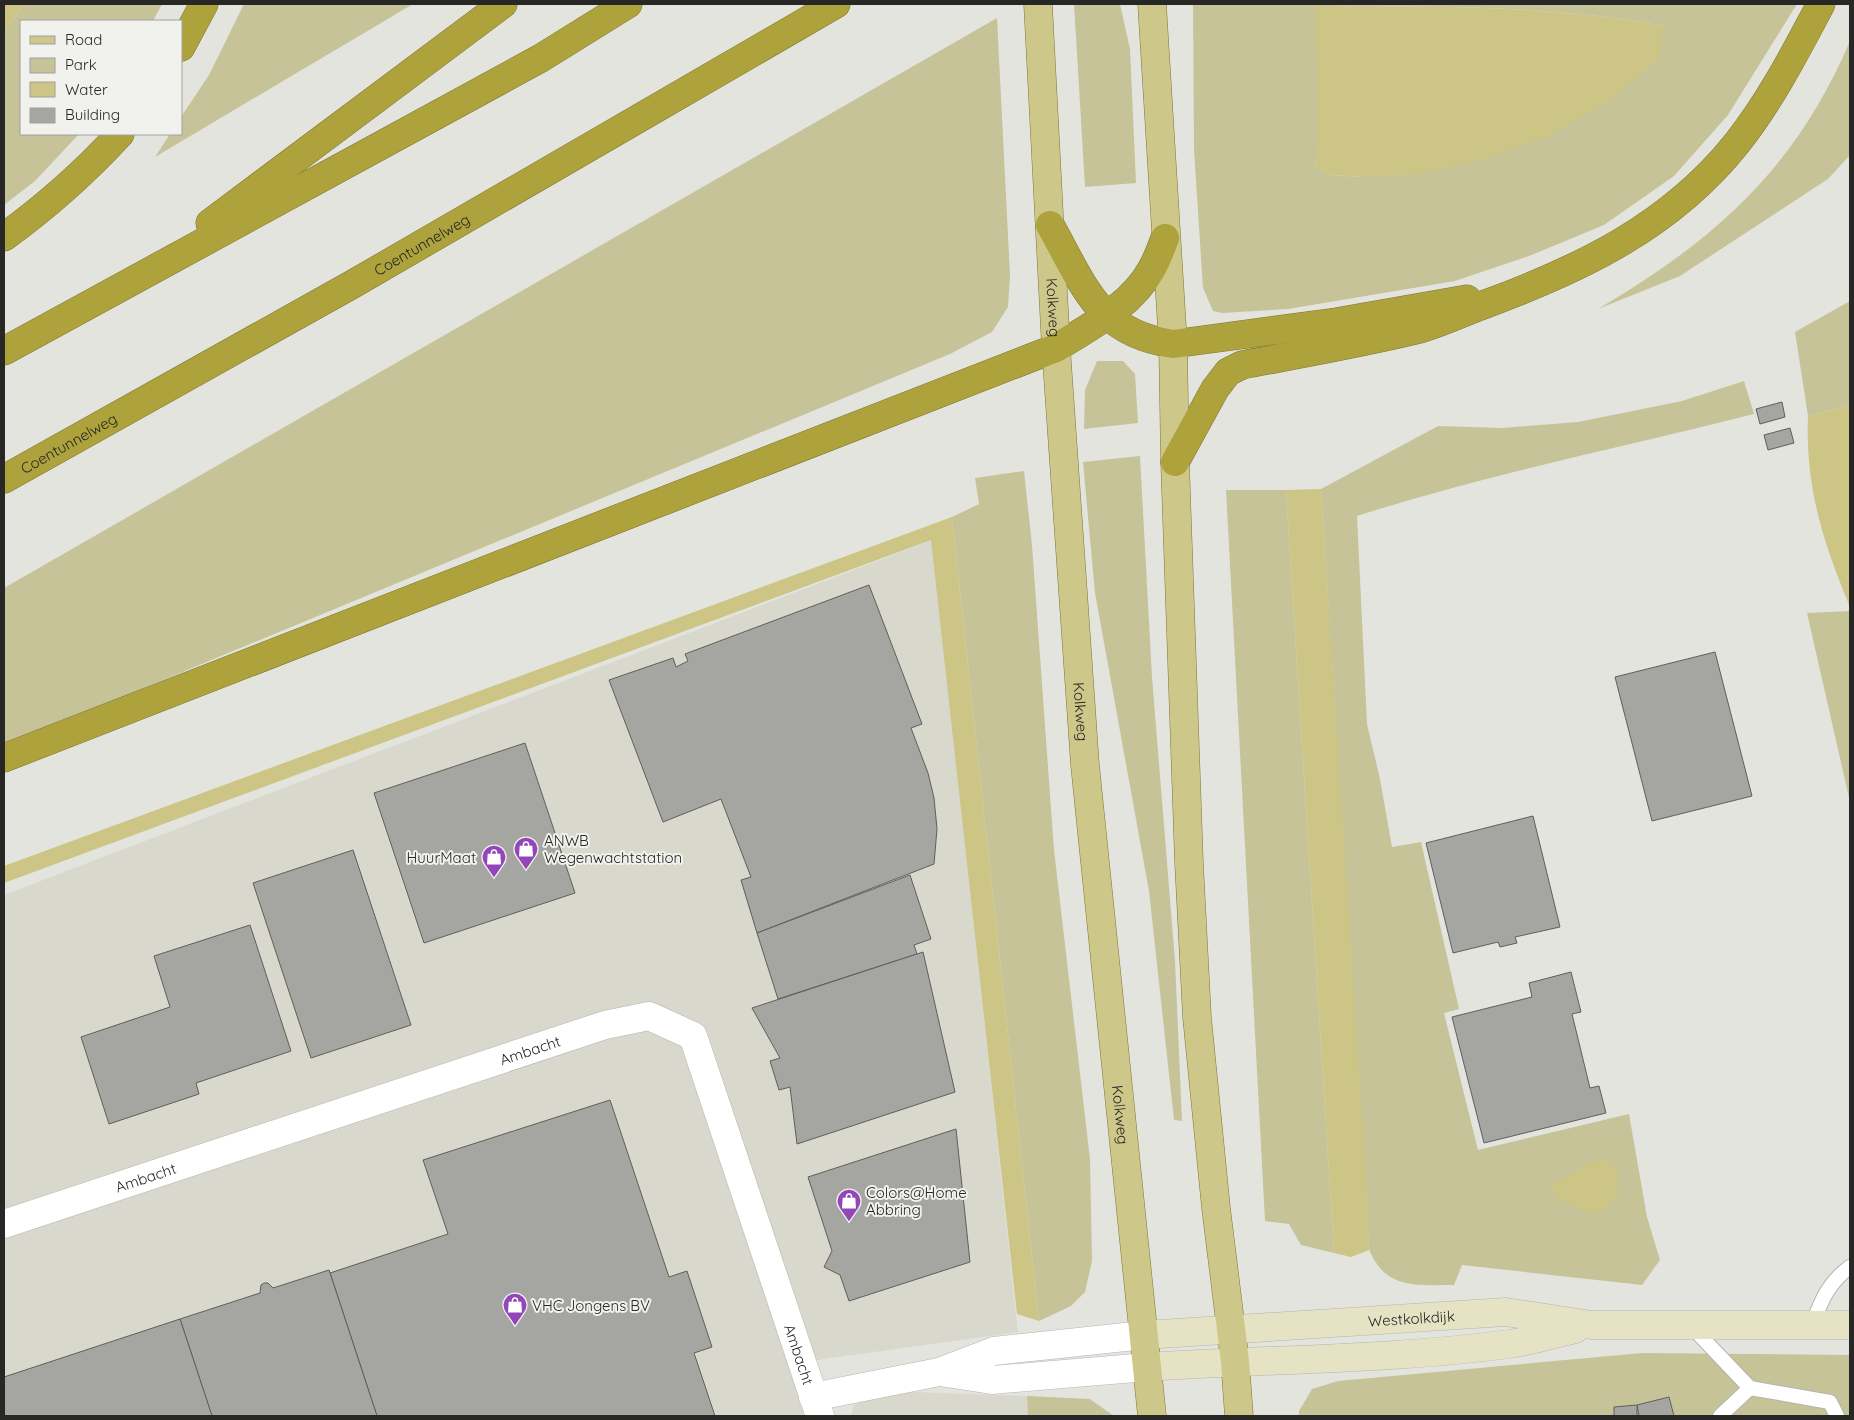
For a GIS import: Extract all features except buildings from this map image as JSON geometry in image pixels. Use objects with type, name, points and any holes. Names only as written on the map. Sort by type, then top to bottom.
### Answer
[{"type":"highway","points":[[182,45],[204,4]]},
{"type":"highway","points":[[130,282],[503,4]]},
{"type":"highway","points":[[4,351],[540,58],[628,4]]},
{"type":"highway","name":"Coentunnelweg","points":[[4,479],[353,284],[836,4]]},
{"type":"highway","points":[[1175,462],[1215,389],[1228,372],[1242,365],[1338,348],[1418,329],[1520,292],[1577,268],[1631,238],[1696,188],[1738,142],[1783,74],[1821,4]]},
{"type":"highway","points":[[4,237],[43,209],[90,167],[119,135]]},
{"type":"highway","points":[[1050,225],[1092,299],[1106,316],[1139,337],[1173,344],[1336,322],[1415,306],[1520,292]]},
{"type":"highway","points":[[4,758],[1056,348],[1106,316],[1130,297],[1151,271],[1165,238]]},
{"type":"main road","name":"Kolkweg","points":[[1038,4],[1056,348],[1085,765],[1152,1416]]},
{"type":"main road","points":[[1152,4],[1173,344],[1188,863],[1197,1017],[1216,1208],[1235,1361],[1239,1416]]},
{"type":"street","name":"Ambacht","points":[[4,1224],[605,1025],[650,1016],[693,1036],[816,1406],[939,1372],[994,1351],[1144,1334]]},
{"type":"street","name":"Westkolkdijk","points":[[1144,1334],[1506,1312],[1591,1325],[1850,1325]]},
{"type":"street","name":"Westkolkdijk","points":[[1148,1367],[1235,1361],[1354,1357],[1510,1344],[1591,1325]]},
{"type":"street","name":"Ambacht","points":[[939,1372],[992,1380],[1148,1367]]},
{"type":"lane","points":[[1813,1324],[1822,1298],[1836,1277],[1850,1267]]},
{"type":"lane","points":[[1688,1324],[1750,1388],[1830,1402],[1837,1416]]},
{"type":"lane","points":[[1720,1416],[1750,1388]]},
{"type":"shaded area","points":[[932,540],[1018,1332],[788,1364],[804,1416],[4,1416],[4,895]]},
{"type":"shaded area","points":[[887,1391],[1027,1396],[1028,1416],[851,1416],[854,1405]]},
{"type":"green space","points":[[25,4],[162,4],[154,20],[20,20],[20,135],[78,135],[35,181],[4,205],[4,32]]},
{"type":"green space","points":[[244,4],[413,4],[155,157],[169,135],[182,135],[182,116],[209,75]]},
{"type":"green space","points":[[1074,4],[1120,4],[1130,49],[1136,183],[1085,187]]},
{"type":"green space","points":[[1193,4],[1797,4],[1728,115],[1674,176],[1604,225],[1529,256],[1455,281],[1288,309],[1222,313],[1213,311],[1203,288],[1194,150]],"holes":[[[1316,6],[1534,10],[1621,19],[1664,26],[1362,177],[1331,175],[1315,167],[1319,127]]]},
{"type":"green space","points":[[997,18],[1010,275],[1008,307],[992,332],[950,354],[4,746],[4,588]]},
{"type":"green space","points":[[1850,41],[1850,155],[1828,179],[1680,276],[1598,309],[1679,256],[1748,197],[1804,127],[1828,86]]},
{"type":"green space","points":[[1850,301],[1850,405],[1808,416],[1795,332]]},
{"type":"green space","points":[[1097,361],[1123,361],[1135,374],[1138,423],[1084,429],[1085,390]]},
{"type":"green space","points":[[1744,381],[1754,414],[1505,474],[1357,516],[1367,724],[1380,779],[1392,847],[1421,842],[1459,1009],[1444,1013],[1478,1150],[1629,1114],[1647,1217],[1660,1260],[1642,1285],[1462,1265],[1454,1285],[1415,1284],[1393,1278],[1384,1272],[1369,1249],[1321,489],[1438,426],[1502,428],[1578,422],[1682,401]]},
{"type":"green space","points":[[1140,456],[1152,677],[1175,961],[1182,1121],[1174,1120],[1149,891],[1095,593],[1083,462]]},
{"type":"green space","points":[[1024,471],[1032,545],[1054,850],[1090,1159],[1092,1261],[1085,1292],[1071,1306],[1039,1321],[952,517],[979,504],[975,478]]},
{"type":"green space","points":[[1226,490],[1286,490],[1334,1253],[1301,1245],[1289,1224],[1265,1221]]},
{"type":"green space","points":[[1850,611],[1850,802],[1807,613]]},
{"type":"green space","points":[[1642,1353],[1850,1355],[1850,1416],[1299,1416],[1299,1411],[1312,1389],[1338,1381]]},
{"type":"green space","points":[[1027,1396],[1090,1399],[1114,1416],[1028,1416]]},
{"type":"water","points":[[4,4],[25,4],[4,32]]},
{"type":"water","points":[[1316,6],[1534,10],[1621,19],[1664,26],[1659,58],[1613,99],[1549,136],[1487,158],[1421,174],[1362,177],[1331,175],[1315,167],[1318,127]]},
{"type":"water","points":[[1850,405],[1850,607],[1824,537],[1818,514],[1810,467],[1808,416]]},
{"type":"water","points":[[1321,489],[1367,1194],[1369,1250],[1351,1257],[1334,1253],[1286,490]]},
{"type":"water","points":[[952,517],[1039,1321],[1017,1314],[931,540],[4,883],[4,866]]},
{"type":"water","points":[[1606,1160],[1618,1172],[1618,1188],[1612,1201],[1596,1214],[1559,1200],[1550,1187],[1591,1162]]},
{"type":"place","name":"ANWB Wegenwachtstation","points":[[526,870]]},
{"type":"place","name":"HuurMaat","points":[[494,878]]},
{"type":"place","name":"Colors@Home Abbring","points":[[849,1222]]},
{"type":"place","name":"VHC Jongens BV","points":[[515,1326]]}]
